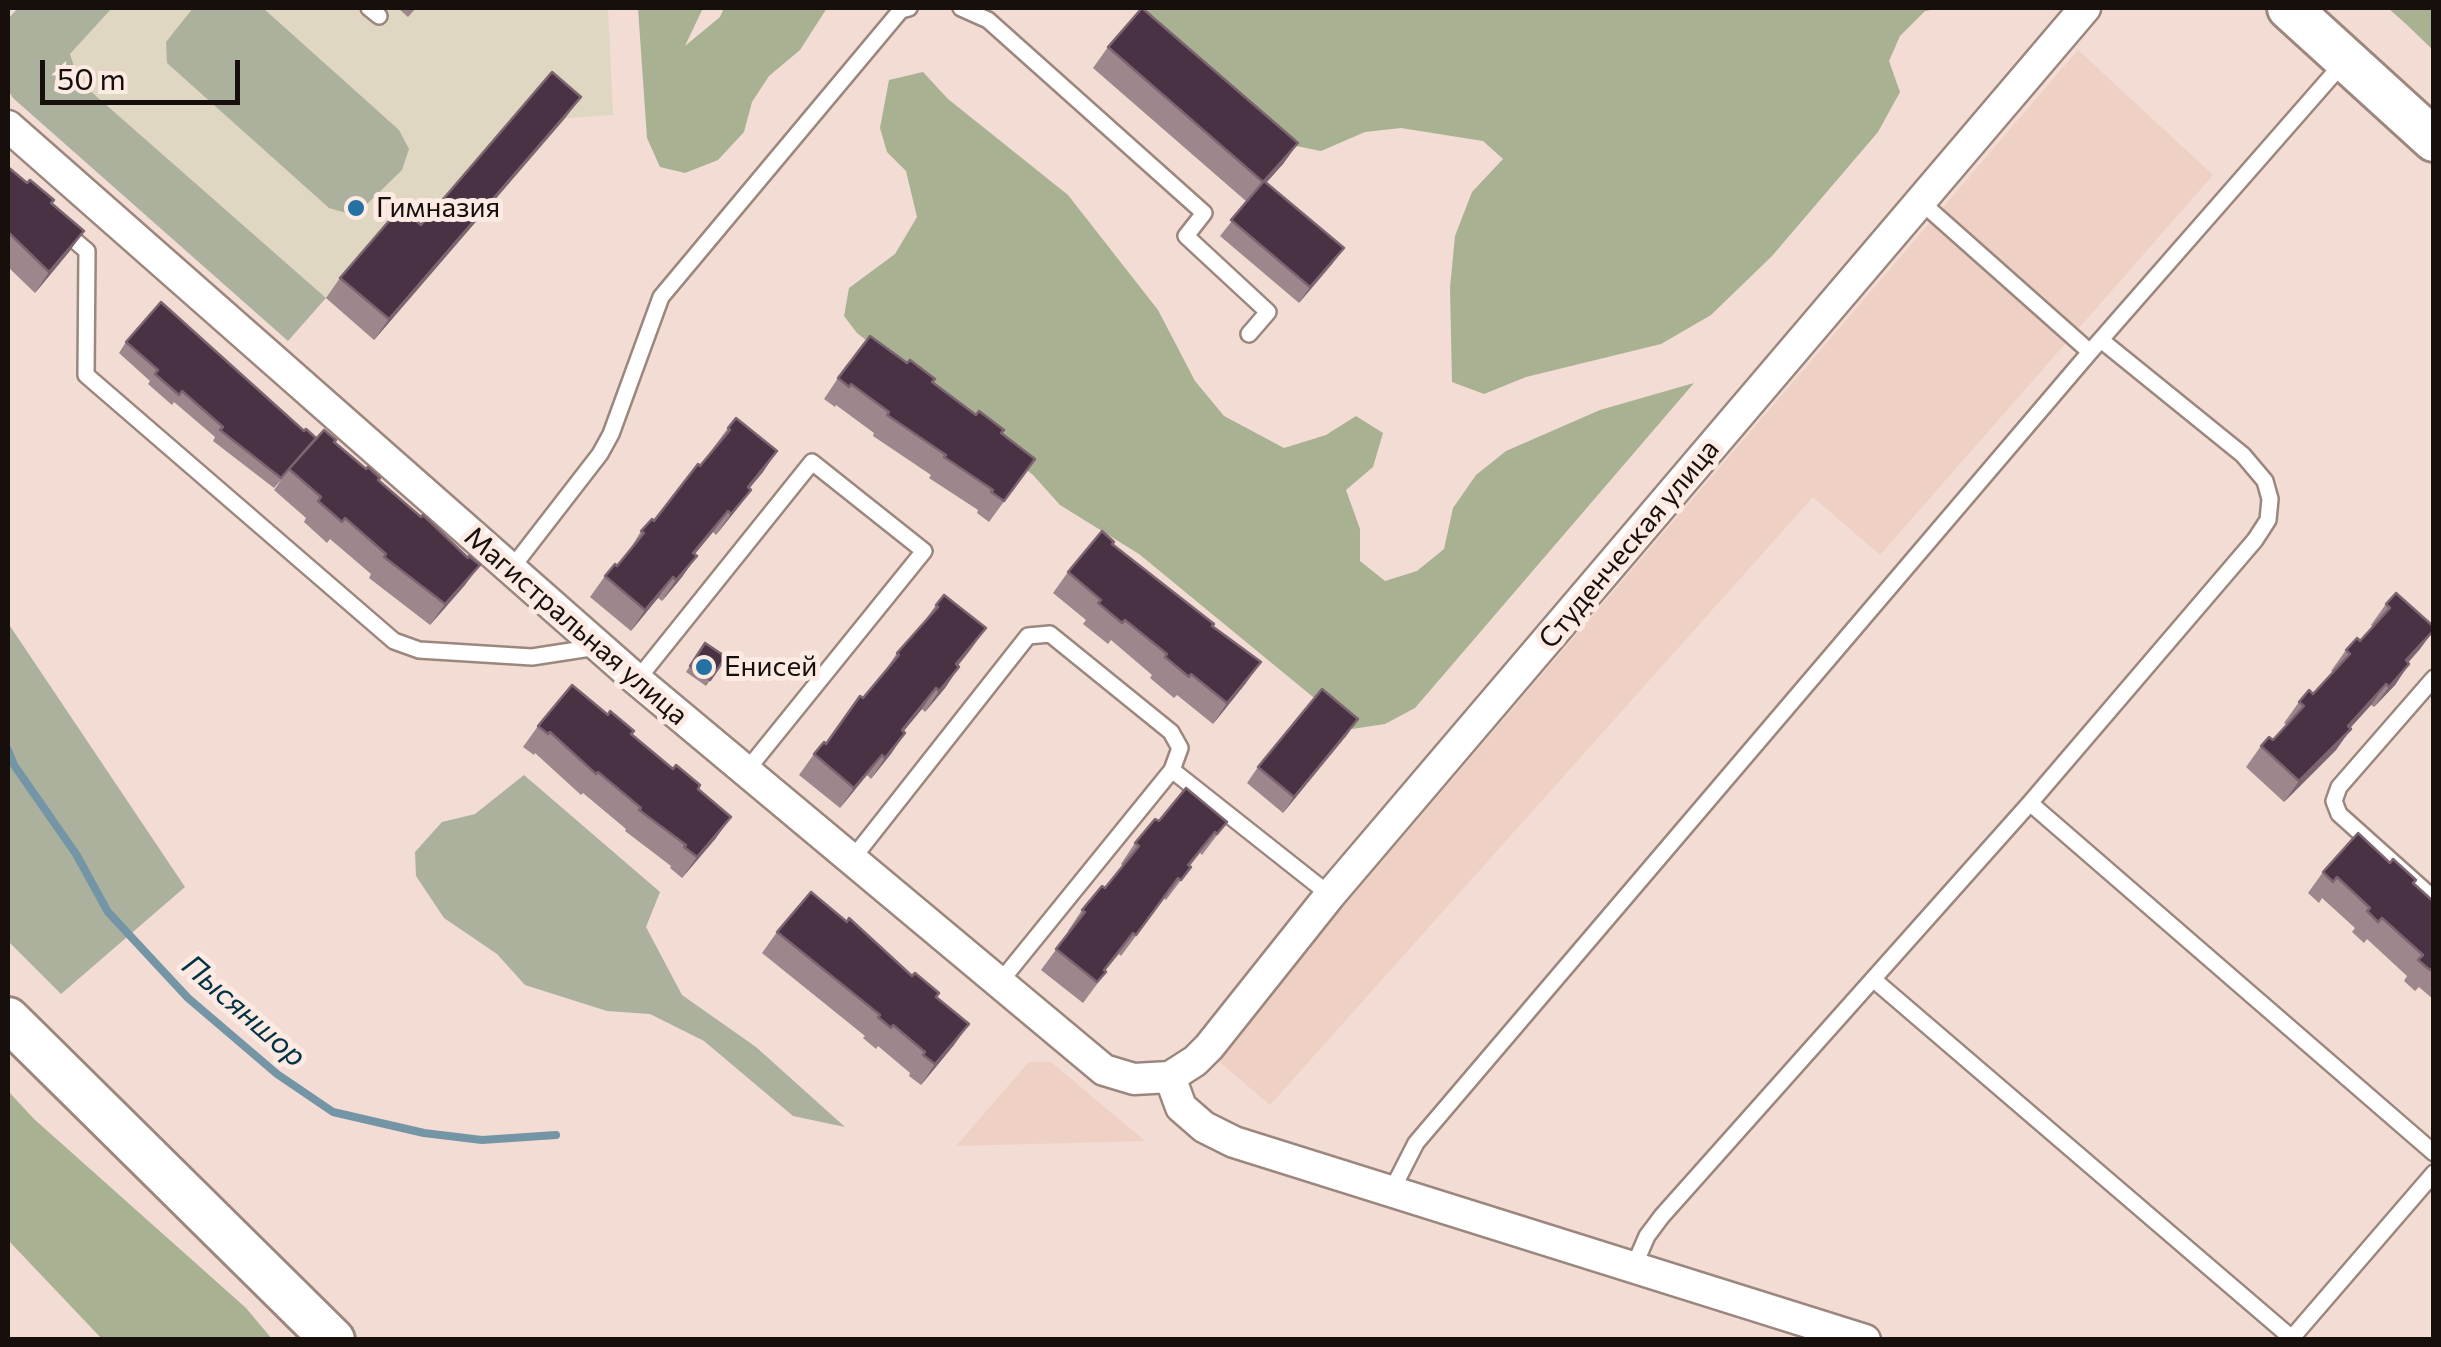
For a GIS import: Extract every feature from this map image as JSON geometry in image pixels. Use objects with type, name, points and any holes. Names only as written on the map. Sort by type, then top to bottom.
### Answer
[{"type":"main road","points":[[2289,8],[2434,140]]},
{"type":"main road","points":[[8,1019],[333,1340]]},
{"type":"street","name":"Студенческая улица","points":[[1170,1077],[1195,1061],[1209,1046],[1330,895],[2086,8]]},
{"type":"street","name":"Магистральная улица","points":[[10,135],[637,680],[1104,1070],[1134,1079],[1170,1077]]},
{"type":"street","points":[[1170,1077],[1181,1107],[1204,1128],[1234,1142],[1865,1340]]},
{"type":"lane","points":[[511,570],[611,434],[661,297],[901,10],[909,8]]},
{"type":"lane","points":[[960,8],[988,20],[1204,213],[1186,236],[1268,312],[1249,334]]},
{"type":"lane","points":[[1392,1190],[1416,1143],[2096,346],[2346,60]]},
{"type":"lane","points":[[1634,1266],[1647,1236],[1662,1216],[2030,803],[2268,520],[2270,499],[2265,481],[2243,455],[2096,346],[1920,201]]},
{"type":"lane","points":[[47,217],[87,251],[86,375],[394,641],[419,650],[532,657],[598,646]]},
{"type":"lane","points":[[637,680],[812,462],[924,551],[747,770]]},
{"type":"lane","points":[[852,858],[1028,636],[1050,634],[1172,732],[1180,748],[1172,770],[1000,982]]},
{"type":"lane","points":[[2434,678],[2338,787],[2334,800],[2339,814],[2434,899]]},
{"type":"lane","points":[[1172,770],[1330,895]]},
{"type":"lane","points":[[2030,803],[2434,1153]]},
{"type":"lane","points":[[1873,979],[2292,1339],[2434,1173]]},
{"type":"shaded area","name":"Гимназия","points":[[112,8],[608,8],[613,115],[566,118],[374,340],[79,81],[70,54]]},
{"type":"shaded area","points":[[2078,50],[2213,175],[1880,555],[1813,497],[1270,1105],[1214,1057]]},
{"type":"shaded area","points":[[1029,1062],[1051,1062],[1145,1141],[956,1146]]},
{"type":"green space","points":[[18,8],[112,8],[70,54],[79,81],[326,298],[288,341],[13,98],[8,90],[8,19]]},
{"type":"green space","points":[[193,8],[263,8],[399,130],[409,149],[402,170],[360,211],[350,214],[329,208],[167,63],[166,42]]},
{"type":"green space","points":[[638,8],[703,8],[685,46],[720,17],[724,8],[827,8],[800,50],[769,76],[752,102],[744,132],[718,160],[685,173],[660,167],[647,138]]},
{"type":"green space","points":[[1145,8],[1941,8],[1925,11],[1900,36],[1889,61],[1900,92],[1878,132],[1772,256],[1711,315],[1661,344],[1526,377],[1484,394],[1452,382],[1450,288],[1455,236],[1472,192],[1503,159],[1483,141],[1401,128],[1365,132],[1321,151],[1281,143],[1168,41]]},
{"type":"green space","points":[[2388,8],[2433,8],[2433,50],[2406,24]]},
{"type":"green space","points":[[923,72],[948,99],[1068,195],[1158,310],[1195,381],[1224,416],[1284,448],[1326,435],[1356,416],[1383,433],[1373,467],[1346,490],[1360,529],[1360,561],[1385,581],[1417,571],[1444,549],[1453,508],[1476,475],[1506,451],[1600,410],[1694,383],[1415,708],[1385,724],[1352,729],[1139,554],[1060,505],[1033,475],[857,333],[844,316],[849,288],[895,254],[917,217],[906,171],[887,152],[880,128],[889,80]]},
{"type":"green space","points":[[8,623],[185,887],[61,994],[8,941]]},
{"type":"green space","points":[[524,775],[660,892],[646,927],[682,995],[756,1047],[845,1127],[793,1116],[704,1041],[650,1014],[607,1011],[525,985],[497,954],[444,918],[416,876],[415,852],[442,822],[475,814]]},
{"type":"green space","points":[[8,1091],[34,1119],[246,1308],[272,1339],[102,1339],[8,1240]]},
{"type":"building","points":[[1142,8],[1298,143],[1263,182],[1108,47]]},
{"type":"building","points":[[552,72],[581,97],[389,319],[340,278],[401,207],[421,225]]},
{"type":"building","points":[[8,167],[54,200],[51,203],[84,231],[49,272],[8,232]]},
{"type":"building","points":[[1264,181],[1344,248],[1310,287],[1231,220]]},
{"type":"building","points":[[161,302],[316,438],[281,478],[220,430],[223,427],[182,391],[179,395],[155,374],[158,370],[126,342]]},
{"type":"building","points":[[870,336],[907,363],[910,360],[976,415],[979,411],[1035,459],[1004,501],[887,415],[889,412],[838,378]]},
{"type":"building","points":[[736,418],[777,451],[748,487],[751,490],[693,553],[697,556],[645,610],[605,576],[730,430]]},
{"type":"building","points":[[324,430],[480,565],[445,604],[384,557],[386,554],[345,518],[342,522],[289,469]]},
{"type":"building","points":[[1102,531],[1112,544],[1261,662],[1227,703],[1191,674],[1189,677],[1125,620],[1122,623],[1068,572]]},
{"type":"building","points":[[2396,593],[2434,630],[2406,660],[2409,664],[2389,687],[2386,684],[2348,726],[2351,729],[2299,781],[2261,746],[2269,737],[2273,740],[2304,706],[2299,702],[2309,690],[2313,694],[2350,654],[2346,650],[2357,638],[2360,641],[2390,608],[2386,604]]},
{"type":"building","points":[[944,595],[986,628],[956,664],[959,667],[902,730],[905,733],[885,758],[882,755],[854,788],[814,754],[899,655]]},
{"type":"building","name":"Енисей","points":[[705,643],[726,657],[710,680],[690,666]]},
{"type":"building","points":[[572,685],[608,715],[610,711],[673,769],[676,765],[731,817],[697,857],[538,726]]},
{"type":"building","points":[[1322,689],[1358,719],[1294,797],[1258,767]]},
{"type":"building","points":[[1186,788],[1227,822],[1188,865],[1191,867],[1181,880],[1178,878],[1097,982],[1056,949],[1085,912],[1082,910],[1139,846],[1135,843]]},
{"type":"building","points":[[2358,833],[2390,863],[2393,859],[2434,902],[2434,966],[2430,970],[2418,960],[2423,955],[2382,918],[2378,922],[2367,911],[2370,908],[2337,877],[2333,882],[2323,872]]},
{"type":"building","points":[[811,892],[847,922],[849,918],[912,976],[915,973],[939,993],[936,997],[969,1024],[935,1064],[893,1025],[891,1028],[777,932]]},
{"type":"waterway","name":"Пысяншор","points":[[8,750],[14,765],[76,854],[108,912],[188,998],[277,1074],[333,1112],[424,1133],[482,1140],[556,1135]]},
{"type":"place","name":"Гимназия","points":[[356,208]]},
{"type":"place","name":"Енисей","points":[[704,667]]}]
